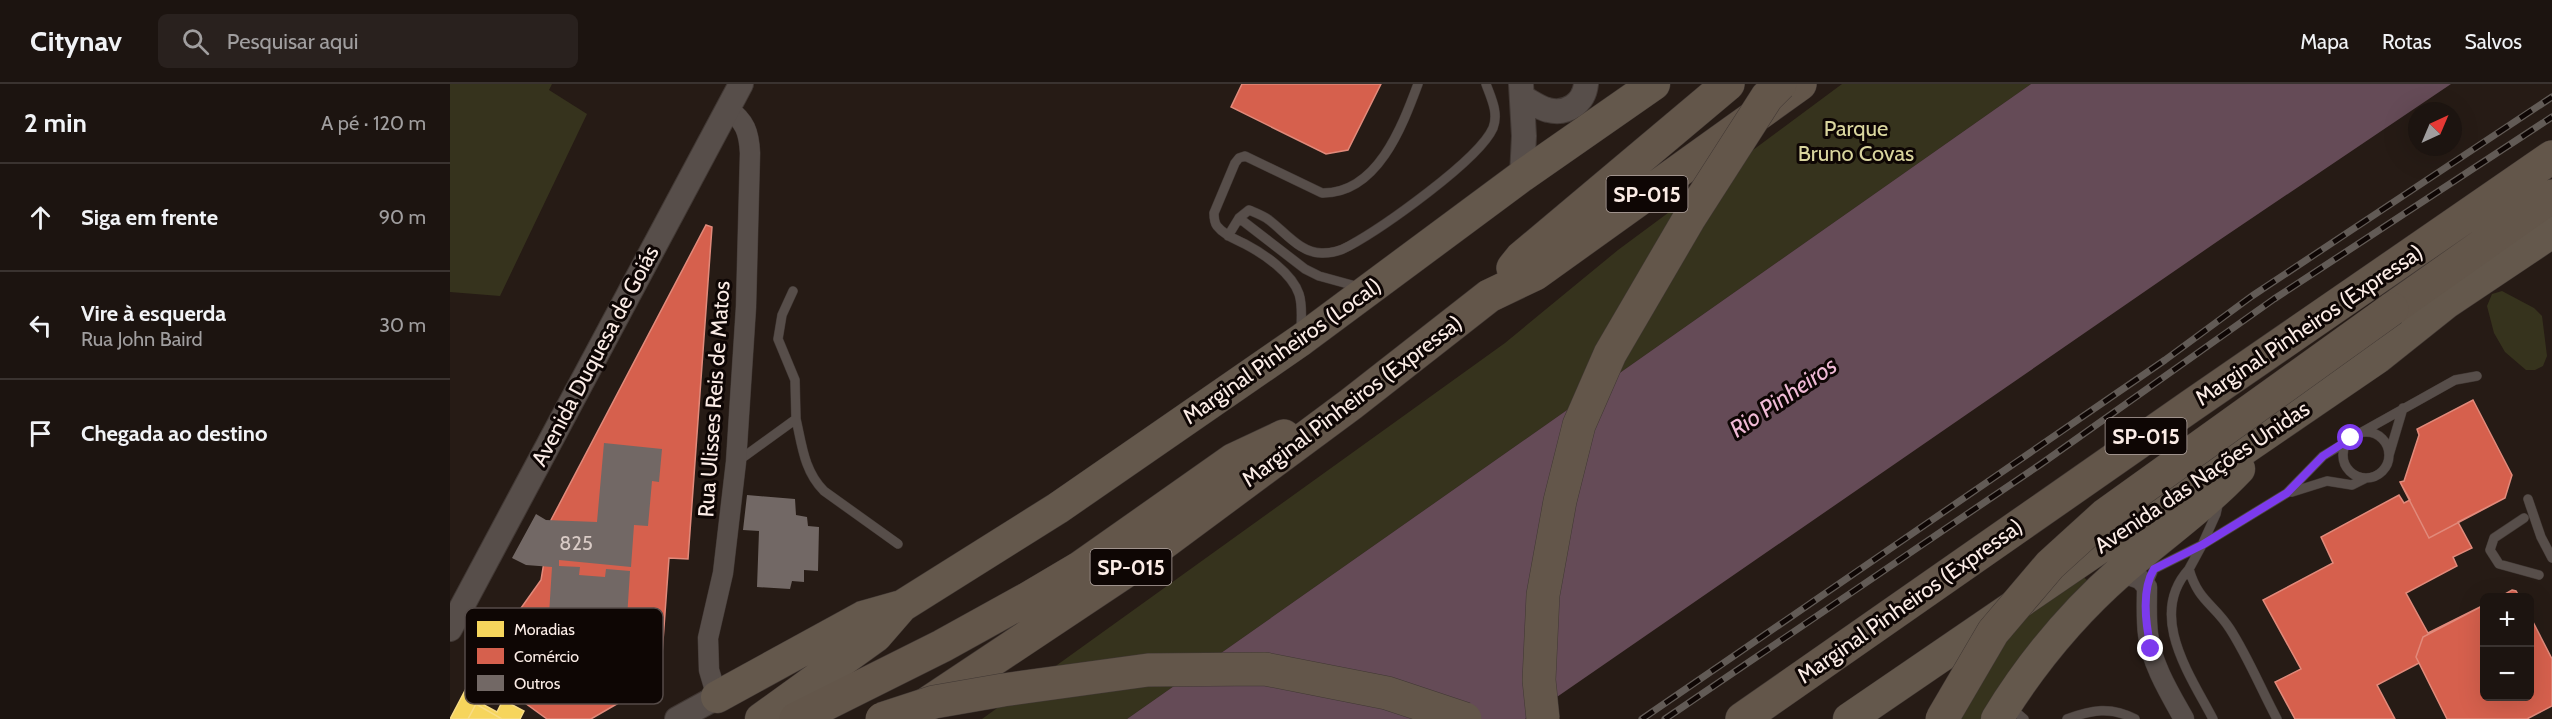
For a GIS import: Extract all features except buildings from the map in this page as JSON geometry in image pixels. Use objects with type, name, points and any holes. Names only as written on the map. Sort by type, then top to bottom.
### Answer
[{"type":"highway","name":"Marginal Pinheiros (Local)","points":[[903,606],[1058,507],[1301,340],[1522,176],[1654,84]]},
{"type":"highway","points":[[1490,296],[1521,258],[1728,84]]},
{"type":"highway","points":[[1542,719],[1539,680],[1543,595],[1560,501],[1579,425],[1610,354],[1690,217],[1767,97],[1780,84]]},
{"type":"highway","name":"Marginal Pinheiros (Expressa)","points":[[903,719],[1123,573],[1351,404],[1490,296],[1535,274],[1800,84]]},
{"type":"highway","name":"Marginal Pinheiros (Expressa)","points":[[1742,719],[2088,476],[2552,157]]},
{"type":"highway","points":[[1942,719],[1993,632],[2058,557],[2105,515],[2552,196]]},
{"type":"highway","name":"Avenida das Nações Unidas","points":[[1849,719],[2377,358],[2446,303],[2552,232]]},
{"type":"highway","points":[[796,719],[942,646],[1027,600],[1081,567],[1233,460],[1351,404]]},
{"type":"highway","points":[[2009,714],[2076,614],[2120,572],[2218,492],[2287,419]]},
{"type":"highway","points":[[717,697],[863,616],[903,606]]},
{"type":"highway","points":[[761,719],[876,636],[903,606]]},
{"type":"highway","points":[[882,719],[934,702],[1148,670],[1265,669],[1387,693],[1465,719]]},
{"type":"street","name":"Avenida Duquesa de Goiás","points":[[450,629],[741,84]]},
{"type":"street","points":[[1522,90],[1548,110],[1562,111],[1577,104],[1583,96],[1586,84]]},
{"type":"street","points":[[1522,90],[1524,136],[1522,176]]},
{"type":"street","name":"Rua Ulisses Reis de Matos","points":[[717,697],[709,670],[708,638],[723,573],[736,462],[746,307],[750,153],[750,136],[744,123],[728,109]]},
{"type":"street","points":[[2120,572],[2140,579],[2147,587],[2148,634],[2151,649],[2168,690],[2184,719]]},
{"type":"street","points":[[677,719],[717,697]]},
{"type":"lane","points":[[1301,340],[1301,303],[1299,293],[1292,282],[1266,258],[1228,236],[1214,222],[1214,213],[1239,158],[1245,156],[1322,193],[1336,193],[1349,188],[1365,177],[1388,150],[1405,117],[1418,84]]},
{"type":"lane","points":[[1228,236],[1239,218],[1249,210],[1269,220],[1283,233],[1311,251],[1321,254],[1347,248],[1456,169],[1487,136],[1493,127],[1496,114],[1486,84]]},
{"type":"lane","points":[[1239,218],[1305,269],[1319,276],[1370,289]]},
{"type":"lane","points":[[793,291],[782,315],[778,339],[795,380],[796,419],[808,471],[814,482],[824,491],[898,544]]},
{"type":"lane","points":[[2287,493],[2323,456],[2360,433],[2455,380],[2477,376]]},
{"type":"lane","points":[[2147,587],[2154,569],[2202,545],[2287,493],[2320,482],[2352,485],[2380,474],[2388,462],[2403,408]]},
{"type":"lane","points":[[736,462],[796,419]]},
{"type":"lane","points":[[2360,433],[2373,433],[2379,436],[2388,448],[2389,455]]},
{"type":"lane","points":[[2348,441],[2343,451],[2345,463],[2352,473],[2366,478]]},
{"type":"lane","points":[[2213,719],[2177,648],[2172,630],[2174,596],[2216,514],[2218,492]]},
{"type":"lane","points":[[2528,499],[2541,537],[2552,558]]},
{"type":"lane","points":[[2524,518],[2494,538],[2490,550],[2499,564],[2539,575]]},
{"type":"lane","points":[[2189,569],[2194,586],[2231,631],[2277,719]]},
{"type":"lane","points":[[2067,719],[2099,709],[2114,711],[2135,719]]},
{"type":"lane","points":[[2078,719],[2087,712]]},
{"type":"green space","points":[[450,84],[552,84],[549,90],[587,114],[500,296],[450,292]]},
{"type":"green space","name":"Parque Bruno Covas","points":[[1842,84],[2031,84],[1127,719],[982,719],[1505,343],[1618,250]]},
{"type":"green space","points":[[2502,291],[2534,308],[2542,316],[2547,356],[2543,366],[2535,370],[2526,370],[2505,352],[2494,333],[2487,306],[2492,294]]},
{"type":"green space","points":[[2077,572],[2092,584],[2020,657],[1981,719],[1949,719],[1998,643]]},
{"type":"water","name":"Rio Pinheiros","points":[[2031,84],[2451,84],[2424,102],[2408,102],[2408,113],[2218,241],[1525,719],[1127,719]]},
{"type":"railway","points":[[1642,719],[2165,360],[2252,296],[2552,97]]},
{"type":"railway","points":[[1665,719],[2041,464],[2274,299],[2552,117]]},
{"type":"route","points":[[2151,649],[2148,634],[2147,587],[2154,569],[2202,545],[2287,493],[2323,456],[2351,438]]}]
